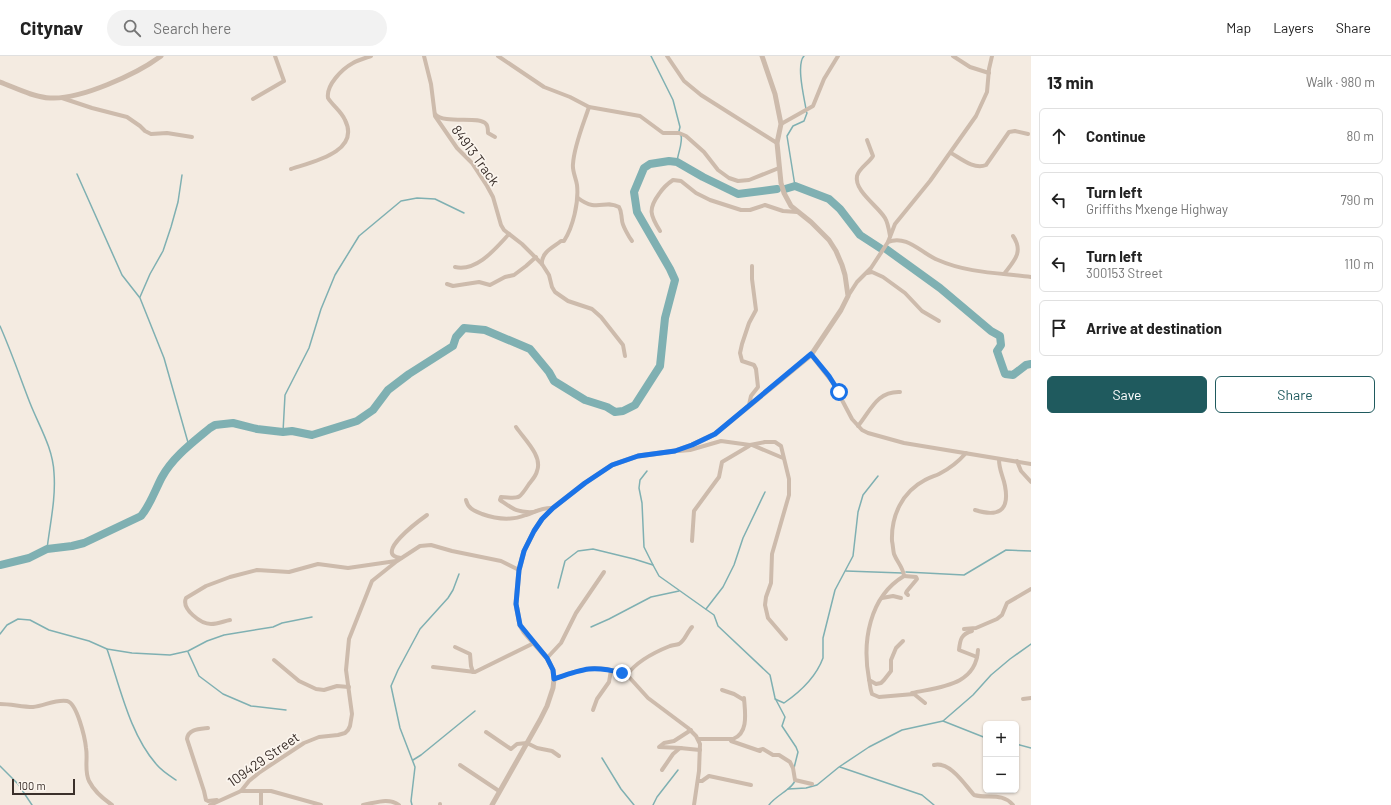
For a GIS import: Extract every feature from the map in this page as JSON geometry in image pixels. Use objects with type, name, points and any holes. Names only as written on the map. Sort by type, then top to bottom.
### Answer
[{"type":"street","points":[[60,98],[99,88],[117,81],[150,64],[161,56]]},
{"type":"street","points":[[254,99],[284,81],[275,56]]},
{"type":"street","points":[[291,169],[325,157],[343,146],[346,142],[349,134],[348,126],[345,118],[328,98],[328,90],[339,74],[352,63],[371,56]]},
{"type":"street","name":"84913 Track","points":[[424,56],[431,84],[435,116],[457,148],[472,164],[487,186],[493,197],[501,226],[542,264],[549,275],[555,292],[568,301],[586,306],[596,312],[623,345],[625,356]]},
{"type":"street","points":[[498,56],[544,87],[570,97],[589,108],[640,116],[663,133],[679,133],[686,136],[704,152],[721,173],[734,180],[749,180],[779,168]]},
{"type":"street","points":[[667,56],[684,81],[701,95],[777,143]]},
{"type":"street","points":[[762,56],[775,94],[781,124],[777,143],[781,183],[786,200],[797,212],[822,231],[836,251],[845,275],[848,296]]},
{"type":"street","points":[[781,124],[813,106],[824,79],[838,56]]},
{"type":"street","points":[[953,56],[970,66],[989,73]]},
{"type":"street","points":[[675,451],[715,434],[811,354],[841,310],[857,282],[871,268],[888,242],[895,224],[930,181],[972,122],[985,98],[989,84],[992,56]]},
{"type":"street","points":[[0,82],[44,97],[60,98],[127,117],[151,134],[167,133],[192,137]]},
{"type":"street","points":[[542,264],[544,254],[561,241],[564,241],[574,218],[578,198],[576,179],[573,170],[575,148],[589,108]]},
{"type":"street","points":[[434,109],[436,115],[442,118],[485,122],[487,124],[488,133],[495,137]]},
{"type":"street","points":[[951,153],[971,164],[984,166],[1009,132],[1015,131],[1028,134]]},
{"type":"street","points":[[867,140],[873,156],[859,172],[857,181],[868,199],[884,217],[890,236]]},
{"type":"street","points":[[660,231],[652,217],[652,205],[664,187],[673,180],[681,182],[696,193],[710,200],[741,210],[750,210],[765,205],[783,211],[797,212]]},
{"type":"street","points":[[578,198],[591,206],[611,205],[619,207],[622,211],[622,224],[628,237],[632,241]]},
{"type":"street","points":[[455,266],[467,267],[481,261],[488,256],[509,234]]},
{"type":"street","points":[[1004,274],[1017,256],[1019,250],[1014,236]]},
{"type":"street","points":[[888,242],[891,240],[907,242],[942,262],[970,269],[1031,277]]},
{"type":"street","points":[[447,284],[453,286],[479,282],[490,285],[505,277],[514,275],[536,257]]},
{"type":"street","points":[[749,405],[751,396],[758,387],[757,371],[754,365],[742,361],[740,353],[749,323],[756,310],[752,266]]},
{"type":"street","points":[[866,273],[872,272],[883,277],[905,294],[922,311],[939,321]]},
{"type":"street","points":[[811,354],[833,382],[850,415],[858,426],[868,434],[893,441],[1031,464]]},
{"type":"street","points":[[858,426],[879,398],[888,393],[900,392]]},
{"type":"street","points":[[516,427],[535,454],[539,463],[535,476],[523,494],[516,498],[502,497],[500,499],[515,510],[522,512],[534,512]]},
{"type":"street","points":[[492,805],[547,706],[553,688],[553,670],[547,658],[524,632],[520,625],[516,592],[519,570],[524,551],[542,519],[553,508],[585,483],[612,465],[634,457],[690,450],[721,441],[751,445],[783,458]]},
{"type":"street","points":[[692,541],[694,511],[719,477],[722,462],[751,445],[765,442],[775,442],[781,446],[789,479],[789,495],[772,554],[771,583],[766,597],[765,606],[768,618],[786,639]]},
{"type":"street","points":[[904,576],[904,571],[894,553],[892,542],[893,522],[902,499],[910,490],[944,471],[966,453]]},
{"type":"street","points":[[975,510],[994,513],[1004,507],[1006,489],[1000,470],[999,459]]},
{"type":"street","points":[[1017,462],[1021,471],[1031,482]]},
{"type":"street","points":[[466,500],[468,506],[473,510],[490,517],[513,518],[524,516],[544,508],[553,508]]},
{"type":"street","points":[[402,558],[393,555],[392,551],[394,545],[401,536],[427,515]]},
{"type":"street","name":"109429 Street","points":[[210,805],[241,791],[249,781],[260,772],[304,743],[319,737],[338,736],[345,733],[350,726],[352,714],[346,670],[349,639],[372,581],[397,561],[420,546],[431,545],[501,561],[519,570]]},
{"type":"street","points":[[230,620],[212,624],[204,623],[197,620],[185,605],[184,601],[186,598],[206,586],[230,577],[257,570],[289,572],[318,564],[348,568],[397,561]]},
{"type":"street","points":[[547,658],[561,643],[576,613],[604,572]]},
{"type":"street","points":[[908,595],[906,593],[917,579],[916,577],[904,576],[889,589],[873,613],[868,631],[866,661],[871,692],[876,697],[950,686],[961,680],[970,672],[977,661],[978,650]]},
{"type":"street","points":[[977,657],[959,650],[960,638],[975,628],[997,619],[1002,614],[1007,603],[1031,589]]},
{"type":"street","points":[[882,598],[893,596],[900,598]]},
{"type":"street","points":[[627,675],[633,666],[639,662],[668,647],[678,644],[683,640],[687,632],[692,627]]},
{"type":"street","points":[[964,629],[975,628]]},
{"type":"street","points":[[869,680],[876,684],[881,683],[884,680],[891,671],[891,660],[896,648],[903,641]]},
{"type":"street","points":[[433,667],[473,672],[481,670],[534,643]]},
{"type":"street","points":[[455,647],[470,654],[473,672]]},
{"type":"street","points":[[274,660],[299,681],[316,689],[324,690],[337,686],[349,687]]},
{"type":"street","points":[[554,679],[585,669],[600,668],[627,675],[648,698],[679,720],[699,739],[700,750],[698,781],[694,805]]},
{"type":"street","points":[[593,710],[597,700],[609,682],[611,670]]},
{"type":"street","points":[[699,739],[736,738],[742,732],[745,724],[744,699],[722,690]]},
{"type":"street","points":[[910,693],[916,695],[925,703]]},
{"type":"street","points":[[1023,699],[1031,698]]},
{"type":"street","points":[[0,704],[28,707],[65,701],[71,704],[78,715],[85,741],[87,775],[89,781],[100,796],[112,805]]},
{"type":"street","points":[[208,728],[191,731],[187,735],[187,739],[206,800],[210,801],[228,797]]},
{"type":"street","points":[[690,730],[674,741],[664,743],[659,747],[700,750]]},
{"type":"street","points":[[486,732],[511,749],[517,744],[527,743],[537,748],[552,751],[559,756]]},
{"type":"street","points":[[726,739],[760,751],[763,749],[773,755],[780,754],[790,763],[793,768],[795,780],[812,784]]},
{"type":"street","points":[[662,770],[673,754],[681,748]]},
{"type":"street","points":[[460,765],[499,791]]},
{"type":"street","points":[[934,765],[941,765],[950,770],[965,783],[974,794],[1001,797],[1013,805]]},
{"type":"street","points":[[698,781],[702,781],[709,776],[751,785]]},
{"type":"street","points":[[241,791],[276,792],[321,805]]},
{"type":"street","points":[[260,792],[260,805]]},
{"type":"street","points":[[363,805],[383,800],[394,802],[399,805]]},
{"type":"waterway","points":[[651,56],[673,100],[680,127],[679,131]]},
{"type":"waterway","points":[[804,56],[802,60],[801,73],[802,89],[806,109]]},
{"type":"waterway","points":[[795,186],[787,136],[793,126],[804,121],[807,113],[806,111]]},
{"type":"waterway","points":[[677,162],[681,135]]},
{"type":"waterway","points":[[0,565],[29,558],[47,549],[84,543],[141,516],[150,502],[166,470],[190,445],[215,425],[233,423],[257,429],[283,432],[292,431],[312,435],[357,421],[373,410],[388,390],[409,374],[453,346],[456,337],[464,328],[485,330],[530,349],[549,372],[554,381],[585,400],[607,407],[615,412],[623,411],[635,405],[660,366],[665,318],[675,280],[637,212],[634,192],[644,168],[650,164],[669,161],[677,162],[703,177],[738,194],[777,189]]},
{"type":"waterway","points":[[77,174],[122,275],[140,298],[164,358],[189,446]]},
{"type":"waterway","points":[[140,297],[150,274],[163,251],[178,202],[182,175]]},
{"type":"waterway","points":[[785,189],[795,186],[829,199],[840,209],[860,235],[880,248]]},
{"type":"waterway","points":[[283,432],[285,395],[309,348],[321,309],[335,275],[359,236],[401,201],[417,198],[435,199],[464,213]]},
{"type":"waterway","points":[[886,249],[940,288],[991,331],[1000,336],[1001,345],[997,351],[1005,374],[1013,375],[1026,365],[1031,364]]},
{"type":"waterway","points":[[0,326],[45,437],[53,464],[54,492],[47,549]]},
{"type":"waterway","points":[[647,471],[640,480],[639,488],[642,503],[644,547],[659,576],[714,615],[718,626],[770,675],[775,698],[785,717],[782,726],[798,752],[794,768]]},
{"type":"waterway","points":[[775,699],[784,703],[790,699],[807,684],[820,665],[823,658],[823,638],[835,590],[853,556],[858,512],[863,495],[878,476]]},
{"type":"waterway","points":[[706,609],[723,587],[734,565],[743,538],[765,492]]},
{"type":"waterway","points":[[558,588],[565,561],[578,551],[593,549],[653,565]]},
{"type":"waterway","points":[[906,572],[964,575],[1006,550],[1031,551]]},
{"type":"waterway","points":[[846,571],[902,573]]},
{"type":"waterway","points":[[412,805],[411,801],[415,767],[400,728],[391,686],[420,629],[448,598],[453,590],[459,574]]},
{"type":"waterway","points":[[591,627],[651,597],[679,591]]},
{"type":"waterway","points":[[0,634],[7,625],[18,619],[30,620],[49,630],[89,641],[107,649],[132,653],[170,655],[188,651],[207,641],[224,635],[273,627],[282,623],[312,617]]},
{"type":"waterway","points":[[788,789],[806,788],[817,785],[839,767],[869,747],[902,730],[943,721],[973,695],[991,675],[1031,644]]},
{"type":"waterway","points":[[107,649],[127,710],[140,740],[157,765],[176,780]]},
{"type":"waterway","points":[[188,652],[199,676],[223,694],[251,706],[286,710]]},
{"type":"waterway","points":[[413,760],[475,711]]},
{"type":"waterway","points":[[943,721],[983,737]]},
{"type":"waterway","points":[[1019,745],[1031,748]]},
{"type":"waterway","points":[[602,758],[621,789],[634,805]]},
{"type":"waterway","points":[[0,766],[18,784],[32,805]]},
{"type":"waterway","points":[[840,767],[922,795],[934,805]]},
{"type":"waterway","points":[[653,805],[657,797],[678,770]]},
{"type":"waterway","points":[[769,805],[775,798],[791,786],[795,780]]},
{"type":"route","points":[[622,673],[607,669],[593,668],[574,672],[554,679],[553,670],[547,658],[524,632],[520,625],[516,604],[519,570],[524,551],[542,519],[553,508],[585,483],[612,465],[638,456],[675,451],[705,440],[715,434],[811,354],[829,376],[839,392]]}]
